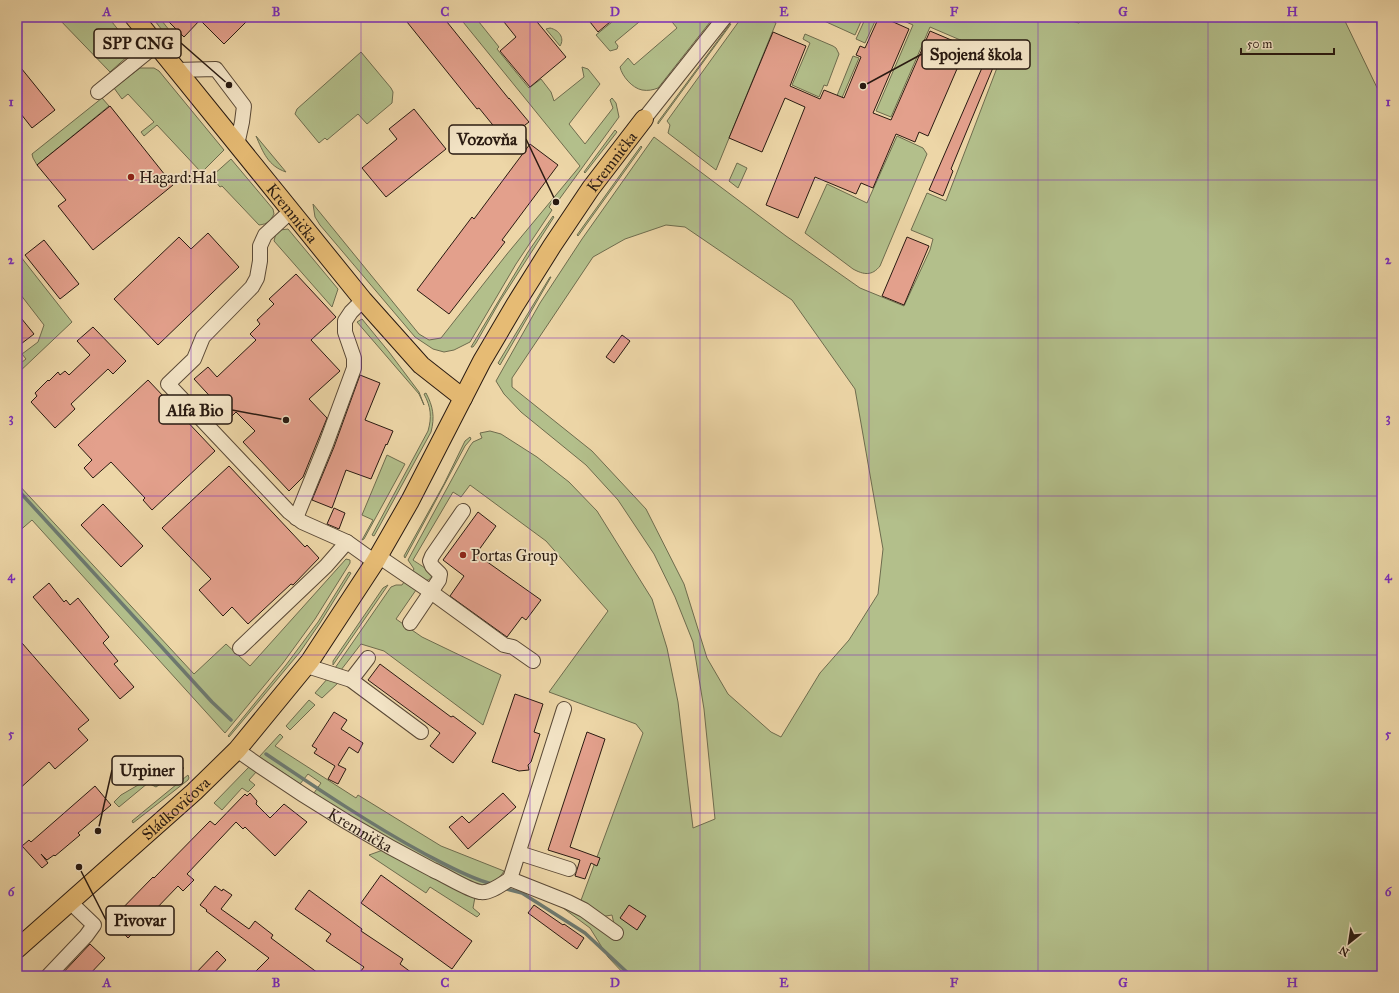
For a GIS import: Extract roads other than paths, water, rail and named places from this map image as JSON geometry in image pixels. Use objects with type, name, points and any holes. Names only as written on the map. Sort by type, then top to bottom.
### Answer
[{"type":"main road","name":"Kremnička","points":[[135,18],[363,300],[421,365],[463,398]]},
{"type":"main road","name":"Kremnička","points":[[274,707],[324,642],[376,559],[410,501],[482,361],[552,246],[591,188],[644,119]]},
{"type":"main road","name":"Sládkovičova","points":[[17,949],[194,792],[237,750],[274,707]]},
{"type":"street","name":"Kremnička","points":[[644,119],[725,17]]},
{"type":"street","points":[[98,92],[156,45]]},
{"type":"street","points":[[176,70],[216,69],[244,106],[238,145]]},
{"type":"street","points":[[291,211],[265,235],[260,246],[260,261],[257,278],[252,287],[203,337],[194,359],[168,384],[296,518],[345,541],[431,592],[504,645],[514,647],[533,661]]},
{"type":"street","points":[[296,518],[326,444],[354,368],[354,358],[345,332],[345,321],[351,312],[363,300]]},
{"type":"street","points":[[410,623],[439,580],[440,574],[432,566],[430,561],[432,556],[463,511]]},
{"type":"street","points":[[240,648],[326,566],[345,541]]},
{"type":"street","points":[[351,680],[368,658]]},
{"type":"street","points":[[307,666],[351,680],[421,732]]},
{"type":"street","points":[[564,708],[510,880],[568,902],[584,910],[616,933]]},
{"type":"street","name":"Kremnička","points":[[237,750],[349,824],[480,892],[486,892],[510,880]]},
{"type":"street","points":[[519,853],[569,869]]},
{"type":"street","points":[[48,976],[86,936],[94,925],[70,902]]},
{"type":"waterway","points":[[1377,17],[1382,71]]},
{"type":"waterway","points":[[17,489],[212,702],[231,720]]},
{"type":"waterway","points":[[266,754],[384,831],[458,871],[475,879],[492,884]]},
{"type":"waterway","points":[[503,888],[522,893],[585,933],[631,976]]},
{"type":"place","name":"SPP CNG","points":[[229,85]]},
{"type":"place","name":"Spojená škola","points":[[863,86]]},
{"type":"place","name":"Hagard:Hal","points":[[131,177]]},
{"type":"place","name":"Vozovňa","points":[[556,202]]},
{"type":"place","name":"Alfa Bio","points":[[286,420]]},
{"type":"place","name":"Portas Group","points":[[463,555]]},
{"type":"place","name":"Urpiner","points":[[98,831]]},
{"type":"place","name":"Pivovar","points":[[79,867]]}]
